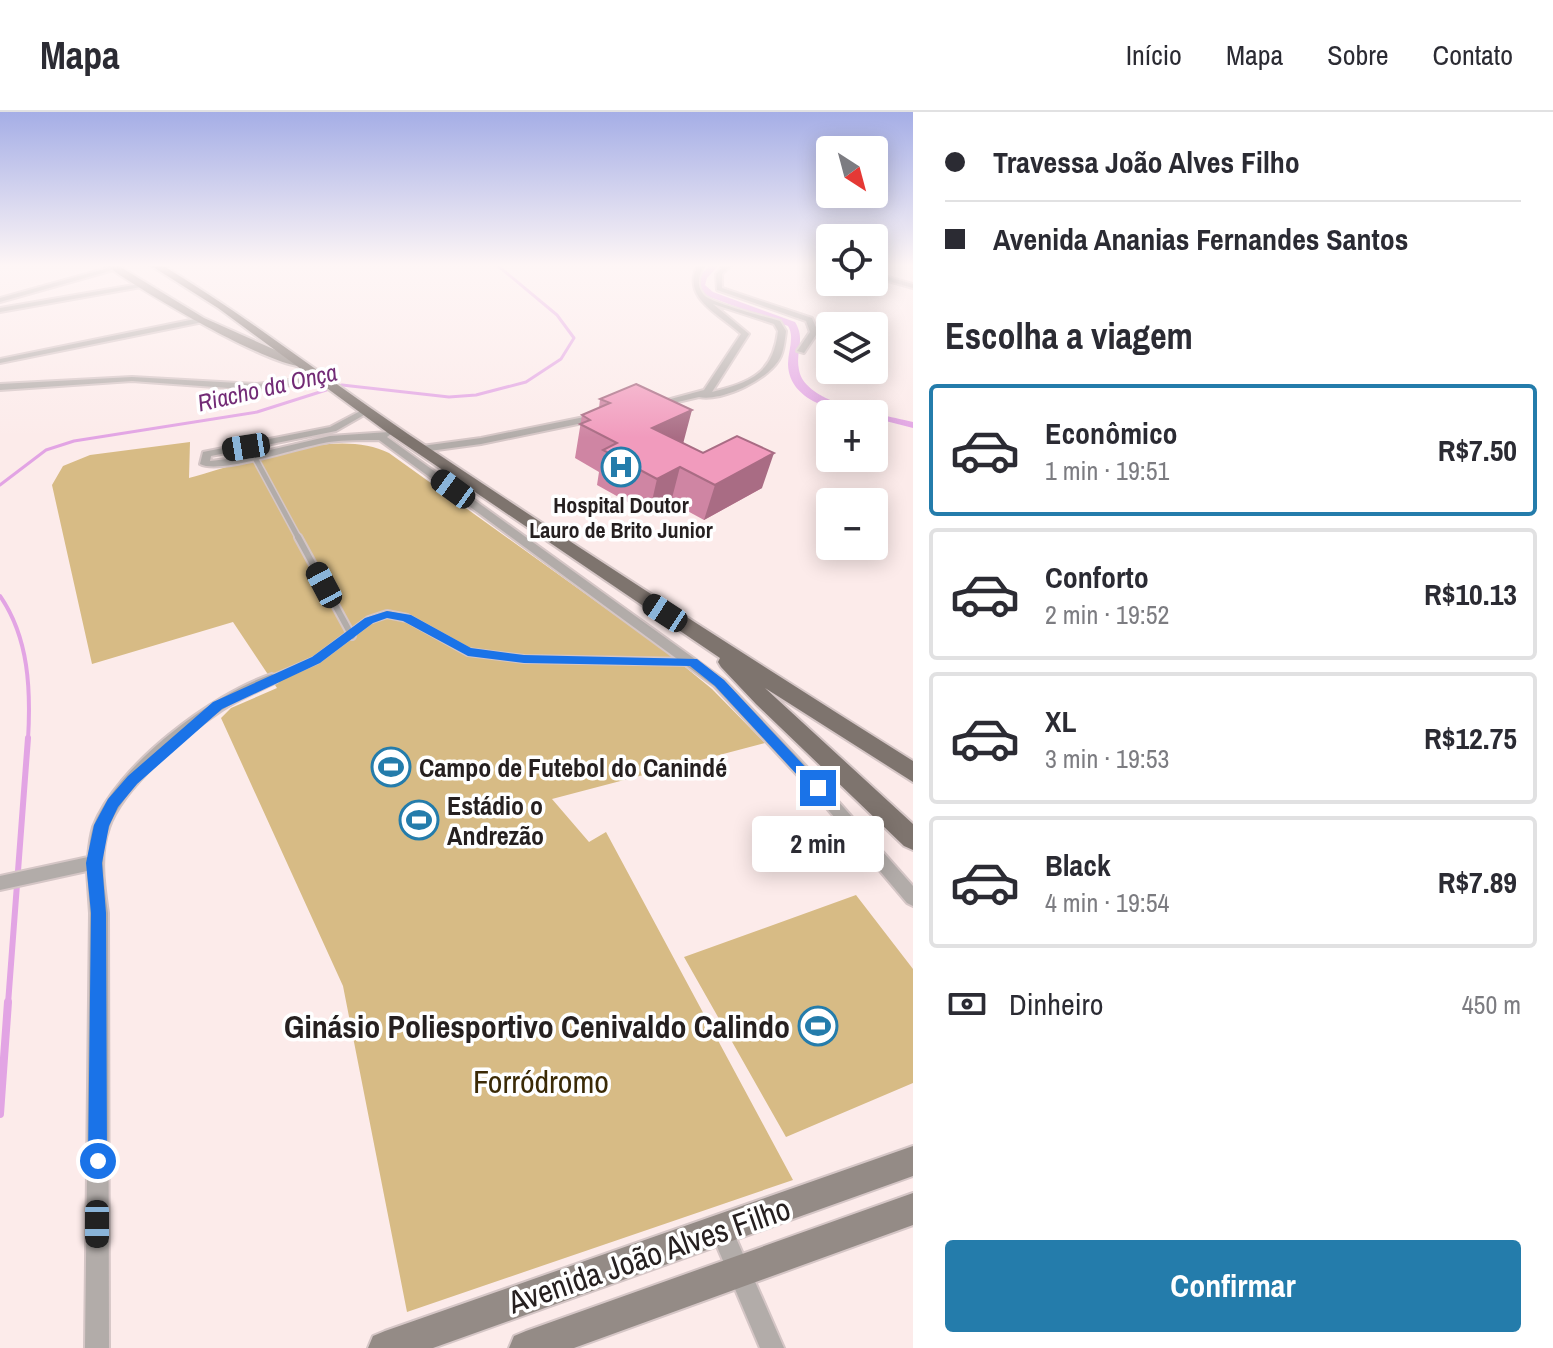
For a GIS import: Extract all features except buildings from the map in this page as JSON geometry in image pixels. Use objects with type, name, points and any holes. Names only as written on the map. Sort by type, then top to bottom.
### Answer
[{"type":"main road","points":[[244,323],[367,411],[387,434],[422,449],[708,641],[913,773]]},
{"type":"main road","points":[[708,641],[913,839]]},
{"type":"street","points":[[0,361],[187,323]]},
{"type":"street","points":[[206,323],[303,365]]},
{"type":"street","points":[[694,398],[707,392],[745,334],[732,323]]},
{"type":"street","points":[[648,407],[725,391],[764,372],[776,358],[781,326],[772,323]]},
{"type":"street","points":[[801,351],[814,332],[810,323]]},
{"type":"street","points":[[719,374],[742,384]]},
{"type":"street","points":[[0,387],[132,379],[257,387],[323,379]]},
{"type":"street","points":[[367,411],[345,424],[301,437],[211,452],[204,456],[208,466],[330,439],[387,434],[719,683],[818,788],[913,898]]},
{"type":"street","points":[[422,449],[481,441],[603,416]]},
{"type":"street","points":[[345,424],[363,436]]},
{"type":"street","points":[[97,1348],[99,913],[94,863],[101,825],[113,803],[132,780],[218,706],[272,679]]},
{"type":"street","points":[[719,683],[744,679]]},
{"type":"street","points":[[2,882],[94,863]]},
{"type":"street","name":"Avenida João Alves Filho","points":[[385,1348],[434,1340],[721,1230],[913,1161]]},
{"type":"street","name":"Avenida João Alves Filho","points":[[526,1348],[913,1209]]},
{"type":"street","points":[[721,1230],[772,1348]]},
{"type":"lane","points":[[254,456],[352,636]]},
{"type":"lane","points":[[272,679],[316,660],[352,636],[369,620],[387,614],[407,618],[468,652],[524,659],[692,662]]},
{"type":"green space","name":"Forródromo","points":[[190,442],[189,478],[263,456],[317,445],[343,443],[389,453],[668,653],[712,689],[765,743],[552,799],[589,842],[606,832],[793,1180],[407,1312],[343,986],[221,718],[231,708],[277,688],[233,622],[92,664],[52,485],[63,466],[90,455]]},
{"type":"green space","name":"Ginásio Poliesportivo Cenivaldo Calindo","points":[[856,895],[913,969],[913,1083],[786,1137],[684,957]]},
{"type":"waterway","name":"Riacho da Onça","points":[[0,485],[46,450],[74,441],[257,412],[342,385],[449,397],[476,395],[526,382],[561,359],[574,338],[563,323]]},
{"type":"waterway","points":[[788,323],[797,333],[793,371],[798,383],[819,400]]},
{"type":"waterway","points":[[888,419],[913,425]]},
{"type":"waterway","name":"Riacho da Onça","points":[[0,596],[17,629],[26,665],[28,740]]},
{"type":"waterway","name":"Riacho da Onça","points":[[8,1004],[28,738]]},
{"type":"waterway","name":"Riacho da Onça","points":[[0,1114],[8,1002]]},
{"type":"place","name":"Hospital Doutor Lauro de Brito Junior","points":[[621,467]]},
{"type":"place","name":"Campo de Futebol do Canindé","points":[[391,767]]},
{"type":"place","name":"Estádio o Andrezão","points":[[419,820]]},
{"type":"place","name":"Ginásio Poliesportivo Cenivaldo Calindo","points":[[818,1026]]},
{"type":"route","points":[[98,1161],[99,913],[94,863],[101,825],[113,803],[132,780],[190,727],[218,706],[316,660],[352,636],[369,620],[387,614],[407,618],[468,652],[524,659],[692,662],[719,683],[818,788]]}]
